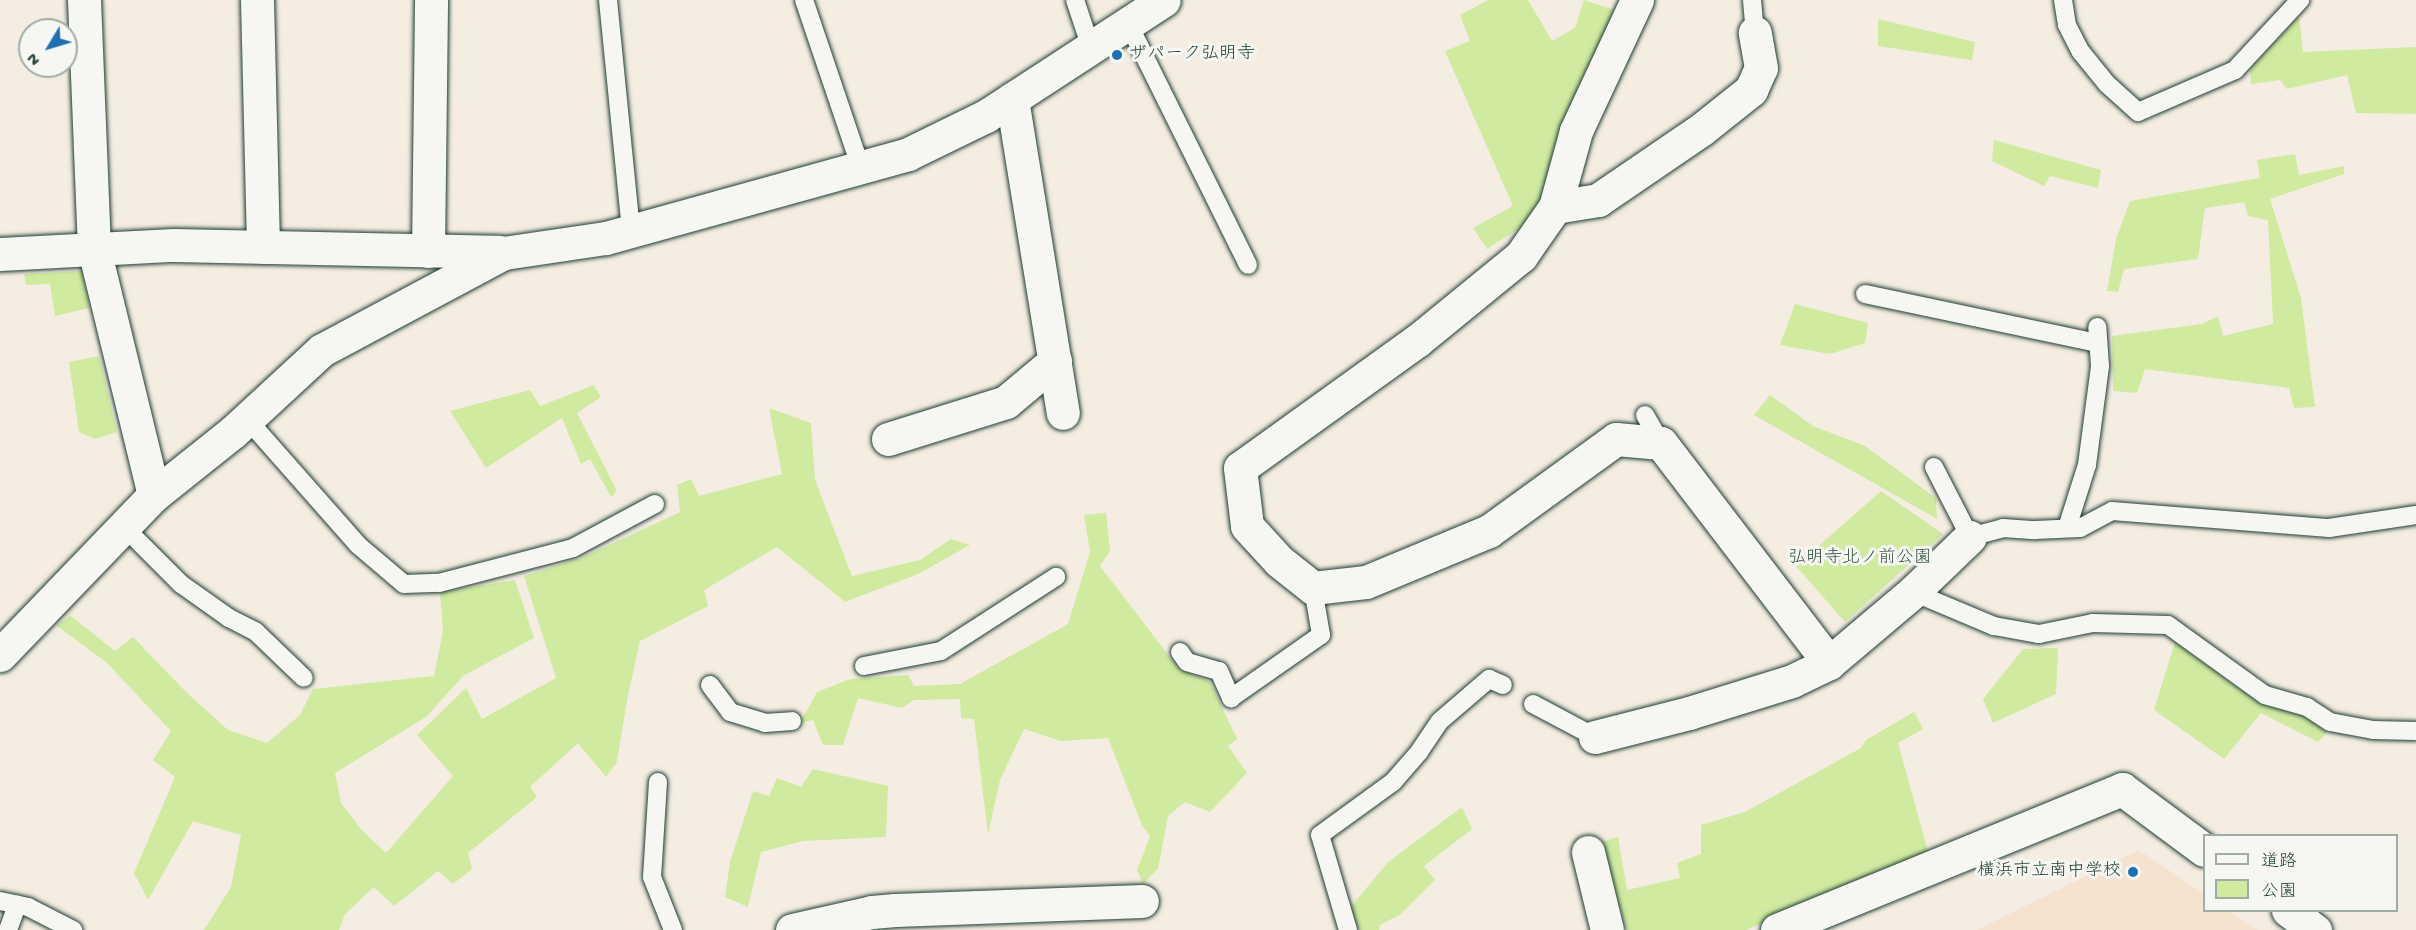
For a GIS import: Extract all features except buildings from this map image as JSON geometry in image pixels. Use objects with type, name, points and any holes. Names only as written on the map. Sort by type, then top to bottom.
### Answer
[{"type":"street","points":[[84,0],[94,249],[154,495]]},
{"type":"street","points":[[257,0],[263,247]]},
{"type":"street","points":[[429,251],[430,0]]},
{"type":"street","points":[[0,254],[174,245],[504,253],[606,238],[908,154],[986,116],[1164,0]]},
{"type":"street","points":[[1637,0],[1576,131],[1555,207],[1521,269],[1239,468],[1247,526],[1279,561],[1313,588],[1366,582],[1489,531],[1616,439],[1661,443],[1829,663]]},
{"type":"street","points":[[1555,207],[1598,200],[1702,129],[1751,90],[1761,68],[1755,33]]},
{"type":"street","points":[[1012,99],[1063,413]]},
{"type":"street","points":[[0,655],[154,495],[247,418],[322,350],[504,253]]},
{"type":"street","points":[[888,439],[1006,402],[1055,361]]},
{"type":"street","points":[[1595,737],[1689,713],[1792,681],[1829,663],[1913,592],[1970,537]]},
{"type":"street","points":[[1777,930],[2122,789],[2203,849]]},
{"type":"street","points":[[1588,852],[1607,930]]},
{"type":"street","points":[[792,930],[872,912],[895,910],[1142,901]]},
{"type":"street","points":[[2291,912],[2315,930]]},
{"type":"lane","points":[[608,0],[631,231]]},
{"type":"lane","points":[[804,0],[861,168]]},
{"type":"lane","points":[[1075,0],[1091,48]]},
{"type":"lane","points":[[1752,0],[1755,33]]},
{"type":"lane","points":[[2063,0],[2067,25],[2081,52],[2107,84],[2138,112],[2235,70],[2300,0]]},
{"type":"lane","points":[[1128,23],[1248,265]]},
{"type":"lane","points":[[1865,294],[2097,335],[2100,366],[2087,465],[2067,528]]},
{"type":"lane","points":[[1645,415],[1661,443]]},
{"type":"lane","points":[[247,418],[358,545],[404,584],[439,584],[573,548],[655,504]]},
{"type":"lane","points":[[1934,467],[1970,537],[2003,528],[2080,528],[2112,511],[2329,528],[2416,515]]},
{"type":"lane","points":[[124,527],[181,584],[229,618],[256,632],[304,678]]},
{"type":"lane","points":[[864,666],[941,651],[1056,577]]},
{"type":"lane","points":[[1180,652],[1187,662],[1219,671],[1231,698],[1321,635],[1313,588]]},
{"type":"lane","points":[[1913,592],[1953,611],[1994,626],[2039,634],[2093,623],[2168,625],[2265,695],[2307,706],[2330,722],[2373,730],[2416,730]]},
{"type":"lane","points":[[1348,930],[1320,835],[1393,782],[1419,752],[1440,721],[1489,679],[1503,685]]},
{"type":"lane","points":[[710,685],[730,712],[765,723],[792,721]]},
{"type":"lane","points":[[1533,704],[1595,737]]},
{"type":"lane","points":[[658,782],[652,877],[673,930]]},
{"type":"lane","points":[[8,930],[8,903],[28,907],[73,930]]},
{"type":"shaded area","name":"横浜市立南中学校","points":[[2139,850],[2203,893],[2203,912],[2231,912],[2258,930],[1977,930]]},
{"type":"green space","points":[[1488,0],[1528,0],[1552,41],[1575,28],[1584,0],[1614,10],[1540,199],[1526,224],[1487,249],[1473,228],[1513,206],[1445,51],[1470,41],[1460,15]]},
{"type":"green space","points":[[2299,16],[2303,52],[2416,47],[2416,114],[2356,113],[2347,75],[2287,89],[2280,80],[2251,84],[2250,69]]},
{"type":"green space","points":[[1878,19],[1975,42],[1972,60],[1878,46]]},
{"type":"green space","points":[[1994,140],[2101,170],[2098,188],[2050,176],[2044,186],[1992,161]]},
{"type":"green space","points":[[2295,154],[2299,175],[2344,166],[2344,174],[2270,199],[2301,298],[2315,407],[2294,408],[2289,388],[2145,369],[2137,393],[2113,391],[2112,336],[2202,324],[2218,316],[2223,336],[2273,324],[2268,220],[2248,216],[2244,202],[2205,208],[2198,259],[2124,269],[2118,292],[2107,291],[2116,239],[2130,201],[2260,178],[2257,160]]},
{"type":"green space","points":[[83,271],[89,308],[55,316],[50,284],[26,285],[24,274]]},
{"type":"green space","points":[[1795,304],[1868,323],[1865,343],[1830,354],[1780,345]]},
{"type":"green space","points":[[99,356],[117,432],[95,439],[79,432],[69,362]]},
{"type":"green space","points":[[594,385],[601,397],[577,413],[617,491],[611,497],[590,459],[581,464],[562,418],[486,468],[450,411],[530,390],[540,406]]},
{"type":"green space","points":[[1770,395],[1813,426],[1865,446],[1936,498],[1937,519],[1754,415]]},
{"type":"green space","points":[[769,408],[811,423],[815,480],[852,576],[920,560],[951,539],[970,545],[918,574],[845,602],[777,547],[704,590],[708,606],[640,641],[617,762],[606,777],[578,743],[530,787],[537,797],[468,853],[472,869],[453,884],[438,871],[394,906],[374,887],[345,914],[339,930],[204,930],[231,887],[241,835],[193,821],[148,900],[134,873],[175,777],[153,760],[171,731],[106,662],[57,626],[70,615],[115,651],[133,637],[187,693],[228,730],[267,743],[300,715],[313,689],[434,676],[443,631],[440,592],[515,580],[534,638],[463,676],[426,717],[335,773],[341,803],[361,829],[386,853],[453,776],[417,735],[466,688],[482,719],[556,678],[524,576],[581,558],[680,512],[677,485],[691,479],[699,496],[782,474]]},
{"type":"green space","name":"弘明寺北ノ前公園","points":[[1881,491],[1943,534],[1845,622],[1796,566]]},
{"type":"green space","points":[[1106,513],[1110,551],[1100,566],[1179,669],[1210,682],[1237,739],[1228,746],[1247,773],[1210,812],[1185,802],[1168,816],[1158,869],[1143,884],[1137,870],[1150,837],[1142,825],[1108,738],[1061,741],[1024,729],[1000,780],[988,834],[974,719],[961,718],[960,699],[914,700],[902,708],[858,698],[843,745],[823,745],[813,720],[800,723],[817,692],[850,679],[908,675],[914,686],[960,684],[1068,624],[1090,552],[1084,515]]},
{"type":"green space","points":[[2175,642],[2260,704],[2302,714],[2327,732],[2318,742],[2261,713],[2224,759],[2154,710]]},
{"type":"green space","points":[[2058,648],[2056,694],[1993,723],[1983,699],[2023,649]]},
{"type":"green space","points":[[1914,712],[1923,729],[1898,743],[1929,855],[1746,930],[1627,930],[1600,842],[1618,837],[1627,890],[1680,878],[1677,863],[1701,854],[1701,825],[1745,812],[1861,748],[1866,740]]},
{"type":"green space","points":[[813,769],[888,786],[886,837],[803,841],[761,852],[748,907],[725,897],[730,862],[753,791],[769,796],[777,778],[801,787]]},
{"type":"green space","points":[[1462,807],[1472,829],[1424,866],[1435,880],[1401,914],[1380,925],[1379,930],[1359,930],[1350,908],[1388,862]]},
{"type":"place","name":"ザパーク弘明寺","points":[[1117,55]]},
{"type":"place","name":"横浜市立南中学校","points":[[2133,872]]}]
